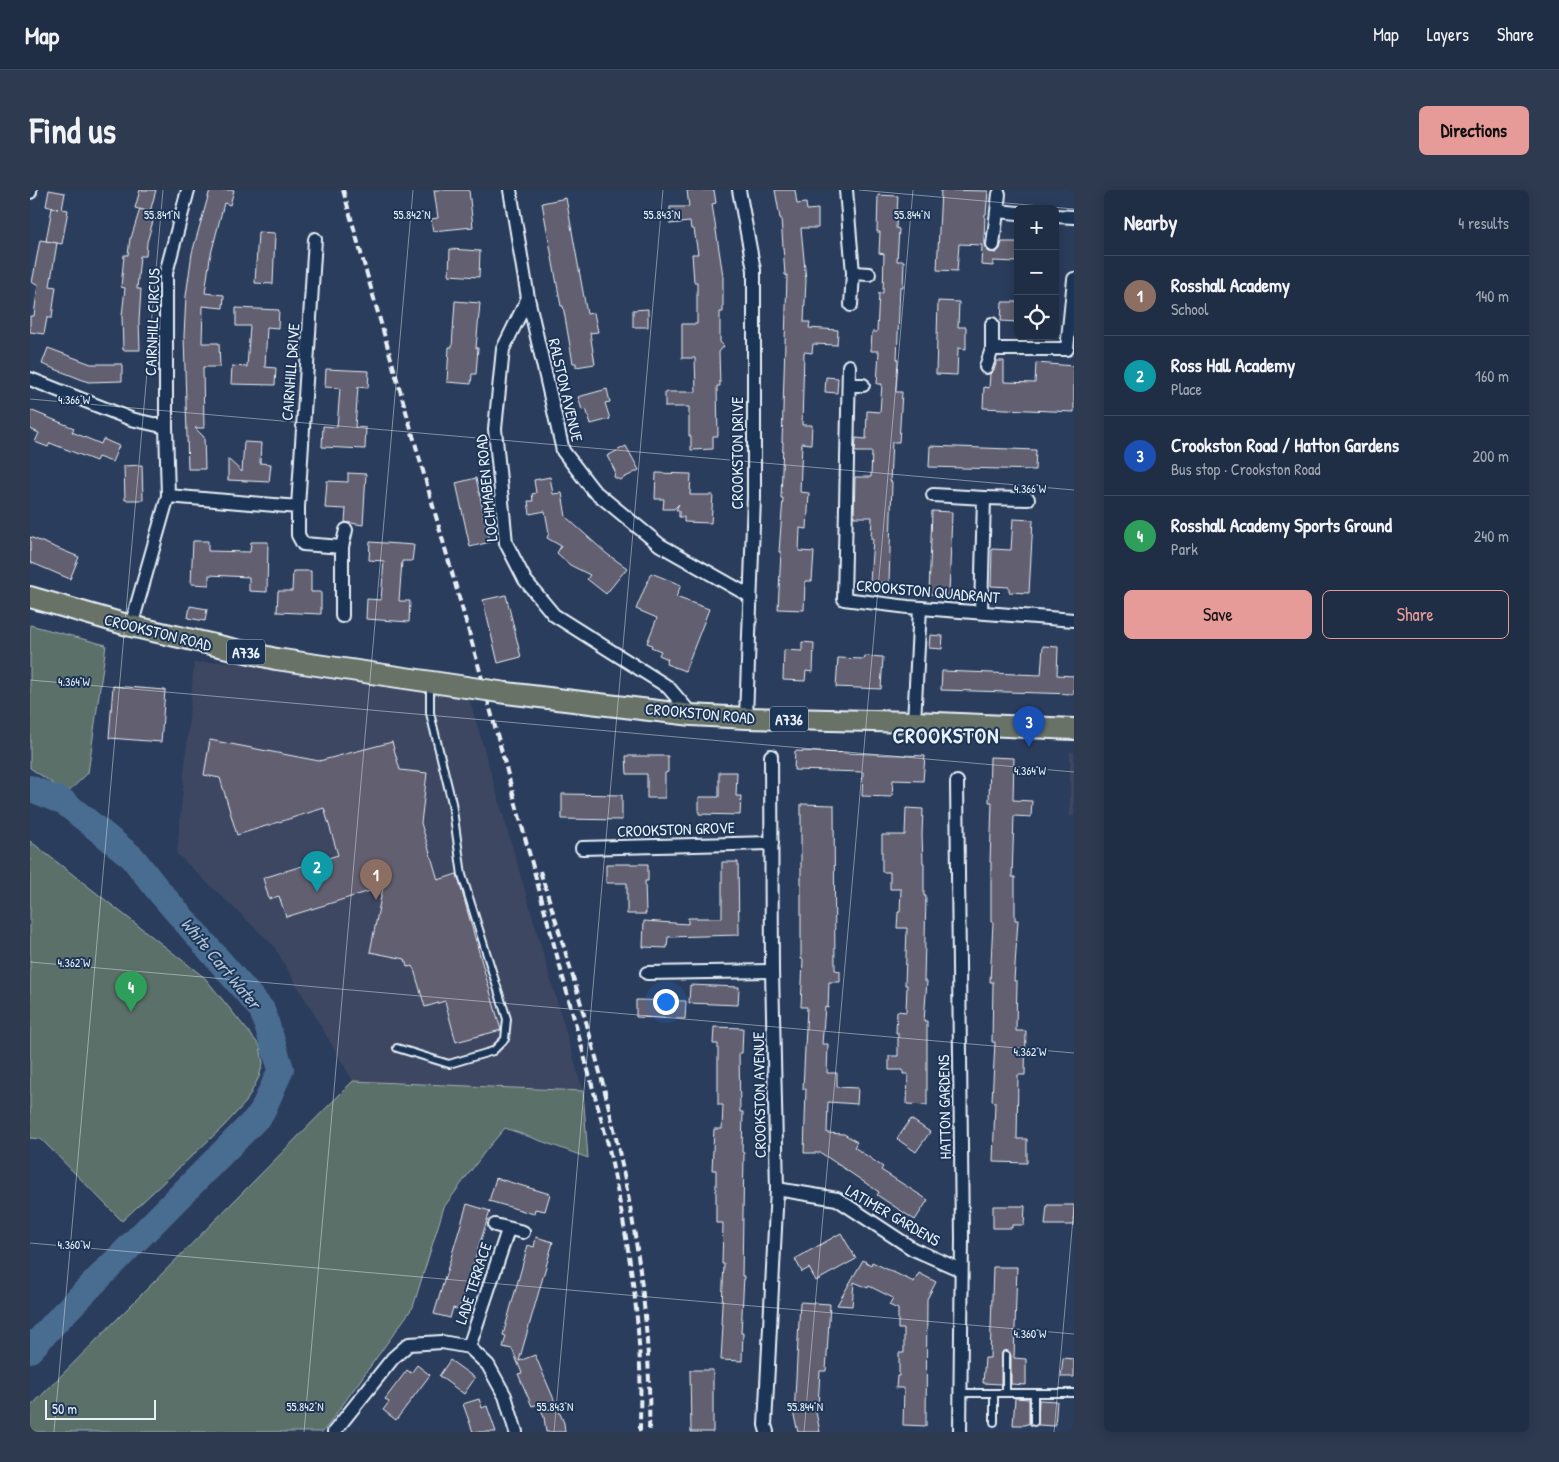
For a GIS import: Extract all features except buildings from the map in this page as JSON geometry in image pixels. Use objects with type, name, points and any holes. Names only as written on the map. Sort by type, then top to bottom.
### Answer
[{"type":"main road","name":"CROOKSTON ROAD","points":[[30,597],[131,626],[276,659],[506,693],[692,715],[1074,729]]},
{"type":"street","name":"CAIRNHILL CIRCUS","points":[[131,626],[168,496],[166,273],[188,190]]},
{"type":"street","name":"RALSTON AVENUE","points":[[510,190],[528,298],[563,451],[593,490],[660,545],[750,596]]},
{"type":"street","name":"CROOKSTON DRIVE","points":[[740,190],[754,270],[754,497],[746,718]]},
{"type":"street","points":[[846,190],[853,273],[851,305]]},
{"type":"street","points":[[993,245],[999,194]]},
{"type":"street","points":[[998,211],[1014,213]]},
{"type":"street","points":[[1059,216],[1074,217]]},
{"type":"street","name":"CAIRNHILL DRIVE","points":[[315,239],[298,507],[298,535],[303,544],[342,547]]},
{"type":"street","points":[[853,273],[869,274]]},
{"type":"street","points":[[992,349],[1070,350],[1074,279]]},
{"type":"street","name":"LOCHMABEN ROAD","points":[[528,298],[503,349],[495,429],[506,543],[525,580],[554,615],[668,687],[692,715]]},
{"type":"street","points":[[986,367],[992,349],[992,324]]},
{"type":"street","name":"CROOKSTON QUADRANT","points":[[849,366],[844,599],[920,608],[1074,620]]},
{"type":"street","points":[[30,379],[131,419],[166,427]]},
{"type":"street","points":[[849,385],[863,385]]},
{"type":"street","points":[[168,496],[298,507]]},
{"type":"street","points":[[934,496],[1028,499]]},
{"type":"street","points":[[980,612],[984,498]]},
{"type":"street","points":[[342,616],[342,547],[346,530]]},
{"type":"street","points":[[914,722],[920,608]]},
{"type":"street","name":"CROOKSTON AVENUE","points":[[767,1432],[765,1425],[777,1188],[772,971],[771,756]]},
{"type":"street","name":"HATTON GARDENS","points":[[957,782],[962,1270],[960,1432]]},
{"type":"street","name":"CROOKSTON GROVE","points":[[582,848],[772,843]]},
{"type":"street","points":[[647,973],[772,971]]},
{"type":"street","name":"LATIMER GARDENS","points":[[777,1188],[837,1199],[913,1249],[962,1270]]},
{"type":"street","name":"LADE TERRACE","points":[[495,1225],[508,1230],[523,1232]]},
{"type":"street","name":"LADE TERRACE","points":[[469,1347],[508,1230]]},
{"type":"street","points":[[334,1432],[393,1358],[409,1344],[442,1342],[469,1347],[488,1365],[505,1396],[516,1432]]},
{"type":"lane","points":[[397,1048],[449,1064],[492,1051],[505,1039],[507,1019],[462,875],[452,803],[430,713],[430,682]]},
{"type":"lane","points":[[1006,1355],[1006,1393]]},
{"type":"lane","points":[[960,1393],[1074,1393]]},
{"type":"lane","points":[[994,1393],[994,1422]]},
{"type":"lane","points":[[1034,1393],[1034,1422]]},
{"type":"shaded area","points":[[276,659],[466,687],[583,1091],[353,1081],[274,946],[177,854],[194,663]]},
{"type":"shaded area","points":[[1070,752],[1074,752],[1074,816],[1070,816]]},
{"type":"green space","points":[[30,625],[106,645],[88,773],[67,793],[30,768]]},
{"type":"green space","points":[[30,841],[205,978],[260,1046],[263,1063],[259,1077],[246,1102],[224,1126],[122,1221],[41,1139],[30,1138]]},
{"type":"green space","points":[[353,1081],[583,1091],[588,1158],[505,1128],[444,1207],[413,1307],[323,1432],[30,1432],[30,1407]]},
{"type":"waterway","name":"White Cart Water","points":[[30,788],[65,803],[132,857],[158,890],[262,1010],[281,1069],[261,1114],[62,1315],[30,1350]]},
{"type":"railway","points":[[343,190],[478,664],[608,1144],[633,1283],[639,1339],[640,1432]]},
{"type":"railway","points":[[540,871],[562,939],[601,1078],[618,1147],[632,1218],[642,1289],[648,1360],[649,1432]]},
{"type":"place","name":"Crookston Road / Hatton Gardens","points":[[1029,747]]},
{"type":"place","name":"Ross Hall Academy","points":[[317,892]]},
{"type":"place","name":"Rosshall Academy","points":[[376,900]]},
{"type":"place","name":"Rosshall Academy Sports Ground","points":[[131,1012]]},
{"type":"district","name":"CROOKSTON","points":[[946,735]]}]
